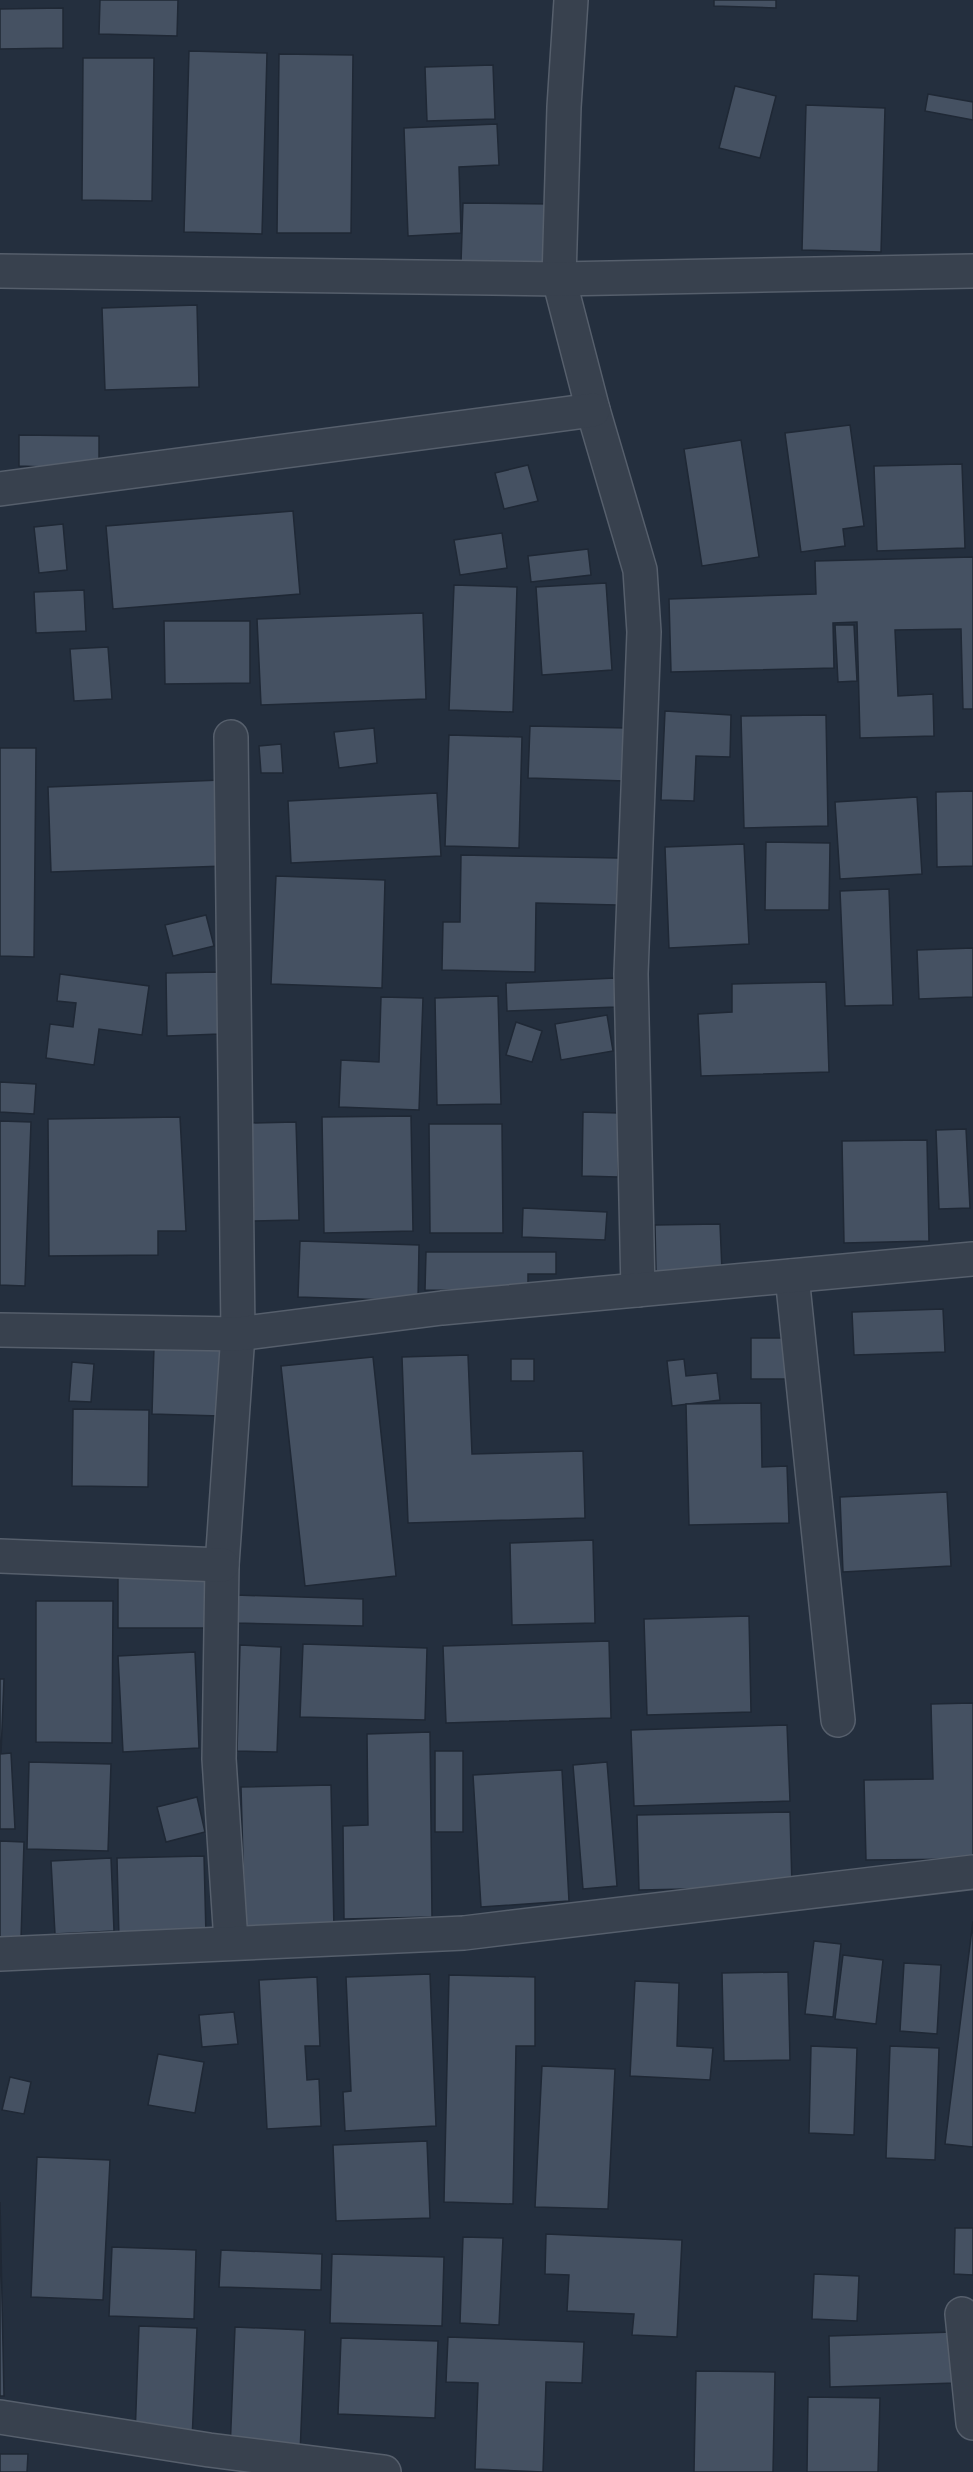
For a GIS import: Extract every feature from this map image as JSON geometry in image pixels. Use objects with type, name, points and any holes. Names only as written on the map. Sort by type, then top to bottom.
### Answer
[{"type":"street","points":[[572,0],[564,107],[559,279],[593,410],[640,570],[643,603],[644,644],[631,974],[638,1290]]},
{"type":"street","points":[[0,272],[559,279],[973,272]]},
{"type":"street","points":[[0,489],[593,410]]},
{"type":"street","points":[[231,737],[238,1334],[222,1565],[219,1759],[231,1942]]},
{"type":"street","points":[[0,1330],[238,1334],[442,1308],[973,1260]]},
{"type":"street","points":[[792,1276],[838,1720]]},
{"type":"street","points":[[0,1556],[222,1565]]},
{"type":"street","points":[[0,1954],[464,1933],[973,1872]]},
{"type":"street","points":[[963,2314],[973,2423]]},
{"type":"street","points":[[0,2417],[209,2450],[384,2472]]},
{"type":"building","points":[[100,0],[178,0],[177,36],[99,34]]},
{"type":"building","points":[[714,0],[776,0],[776,8],[714,6]]},
{"type":"building","points":[[63,8],[63,48],[0,49],[0,9]]},
{"type":"building","points":[[189,51],[267,53],[262,234],[184,232]]},
{"type":"building","points":[[279,54],[353,55],[351,233],[277,233]]},
{"type":"building","points":[[83,58],[154,58],[152,201],[82,200]]},
{"type":"building","points":[[493,65],[495,119],[427,121],[425,67]]},
{"type":"building","points":[[735,86],[776,96],[760,158],[719,148]]},
{"type":"building","points":[[928,94],[973,102],[973,120],[925,111]]},
{"type":"building","points":[[806,105],[885,108],[881,252],[802,250]]},
{"type":"building","points":[[497,124],[499,165],[459,167],[461,233],[408,236],[404,128]]},
{"type":"building","points":[[463,203],[552,204],[550,264],[461,263]]},
{"type":"building","points":[[197,305],[199,387],[105,390],[102,308]]},
{"type":"building","points":[[850,425],[864,526],[843,529],[845,546],[801,552],[785,433]]},
{"type":"building","points":[[19,435],[99,436],[99,469],[19,466]]},
{"type":"building","points":[[741,440],[759,557],[702,566],[684,449]]},
{"type":"building","points":[[962,464],[965,548],[877,551],[874,466]]},
{"type":"building","points":[[528,465],[538,501],[504,509],[495,473]]},
{"type":"building","points":[[293,511],[300,594],[113,609],[106,526]]},
{"type":"building","points":[[63,524],[67,570],[39,573],[34,527]]},
{"type":"building","points":[[502,533],[507,568],[460,575],[454,540]]},
{"type":"building","points":[[588,549],[591,575],[531,582],[528,556]]},
{"type":"building","points":[[973,557],[973,709],[963,709],[961,629],[895,630],[898,696],[933,694],[934,736],[860,738],[857,622],[833,623],[834,668],[671,672],[669,599],[816,594],[815,561]]},
{"type":"building","points":[[606,583],[612,670],[542,675],[536,587]]},
{"type":"building","points":[[454,585],[517,587],[513,712],[449,710]]},
{"type":"building","points":[[84,590],[86,631],[36,633],[34,592]]},
{"type":"building","points":[[423,613],[426,699],[261,705],[257,619]]},
{"type":"building","points":[[164,621],[250,621],[250,683],[165,684]]},
{"type":"building","points":[[835,625],[854,625],[857,681],[838,682]]},
{"type":"building","points":[[108,647],[112,699],[74,701],[70,649]]},
{"type":"building","points":[[665,711],[731,715],[730,757],[696,756],[694,801],[661,800]]},
{"type":"building","points":[[826,715],[828,826],[744,828],[741,716]]},
{"type":"building","points":[[530,726],[627,728],[626,781],[528,778]]},
{"type":"building","points":[[374,728],[377,763],[339,768],[334,732]]},
{"type":"building","points":[[449,735],[522,737],[519,848],[445,846]]},
{"type":"building","points":[[281,744],[283,773],[261,773],[259,746]]},
{"type":"building","points":[[0,748],[36,748],[34,957],[0,956]]},
{"type":"building","points":[[221,780],[225,866],[51,872],[48,787]]},
{"type":"building","points":[[973,791],[973,866],[937,867],[936,792]]},
{"type":"building","points":[[437,793],[441,856],[291,863],[288,801]]},
{"type":"building","points":[[917,797],[922,874],[840,879],[835,802]]},
{"type":"building","points":[[766,842],[830,843],[829,910],[765,910]]},
{"type":"building","points":[[744,844],[749,944],[669,948],[665,847]]},
{"type":"building","points":[[461,855],[619,858],[617,905],[536,903],[535,972],[442,970],[443,922],[460,922]]},
{"type":"building","points":[[276,876],[385,880],[382,988],[271,984]]},
{"type":"building","points":[[889,889],[893,1005],[845,1006],[840,891]]},
{"type":"building","points":[[206,915],[214,946],[173,956],[165,925]]},
{"type":"building","points":[[973,948],[973,997],[919,999],[917,950]]},
{"type":"building","points":[[219,972],[220,1034],[167,1036],[166,973]]},
{"type":"building","points":[[60,974],[149,986],[142,1035],[99,1029],[94,1065],[46,1058],[50,1024],[73,1027],[76,1003],[57,1001]]},
{"type":"building","points":[[616,978],[617,1007],[507,1011],[506,983]]},
{"type":"building","points":[[826,982],[829,1072],[701,1076],[698,1014],[732,1012],[732,984]]},
{"type":"building","points":[[498,996],[501,1104],[437,1105],[435,998]]},
{"type":"building","points":[[381,997],[423,998],[419,1110],[339,1107],[341,1060],[379,1062]]},
{"type":"building","points":[[607,1015],[613,1051],[561,1060],[555,1024]]},
{"type":"building","points":[[516,1022],[542,1031],[532,1062],[506,1055]]},
{"type":"building","points":[[0,1082],[36,1084],[34,1114],[0,1112]]},
{"type":"building","points":[[583,1112],[619,1113],[618,1177],[582,1176]]},
{"type":"building","points":[[411,1116],[413,1231],[324,1233],[322,1117]]},
{"type":"building","points":[[180,1117],[186,1231],[158,1231],[158,1255],[49,1256],[48,1119]]},
{"type":"building","points":[[0,1121],[31,1122],[25,1286],[0,1285]]},
{"type":"building","points":[[296,1122],[299,1220],[253,1221],[250,1123]]},
{"type":"building","points":[[429,1124],[502,1124],[503,1233],[430,1233]]},
{"type":"building","points":[[966,1129],[970,1208],[939,1209],[936,1130]]},
{"type":"building","points":[[927,1140],[929,1241],[844,1243],[842,1141]]},
{"type":"building","points":[[523,1208],[607,1212],[605,1240],[522,1237]]},
{"type":"building","points":[[720,1224],[722,1271],[656,1272],[655,1225]]},
{"type":"building","points":[[300,1241],[419,1245],[418,1301],[298,1297]]},
{"type":"building","points":[[426,1252],[556,1252],[556,1274],[528,1274],[528,1291],[425,1290]]},
{"type":"building","points":[[943,1309],[945,1352],[854,1355],[852,1312]]},
{"type":"building","points":[[751,1338],[792,1338],[792,1379],[751,1379]]},
{"type":"building","points":[[154,1347],[222,1349],[220,1416],[152,1414]]},
{"type":"building","points":[[468,1355],[472,1454],[583,1451],[585,1518],[408,1523],[402,1357]]},
{"type":"building","points":[[373,1357],[396,1576],[305,1586],[281,1366]]},
{"type":"building","points":[[511,1359],[534,1359],[534,1381],[511,1381]]},
{"type":"building","points":[[684,1359],[686,1376],[717,1373],[720,1400],[672,1406],[667,1361]]},
{"type":"building","points":[[72,1362],[94,1364],[91,1402],[69,1401]]},
{"type":"building","points":[[761,1403],[762,1467],[787,1466],[789,1523],[689,1525],[686,1404]]},
{"type":"building","points":[[73,1409],[149,1410],[148,1487],[72,1486]]},
{"type":"building","points":[[947,1492],[951,1566],[843,1572],[840,1497]]},
{"type":"building","points":[[593,1540],[595,1623],[512,1625],[510,1543]]},
{"type":"building","points":[[118,1569],[209,1569],[209,1628],[118,1628]]},
{"type":"building","points":[[235,1595],[363,1599],[363,1626],[235,1623]]},
{"type":"building","points":[[36,1601],[113,1601],[112,1743],[36,1742]]},
{"type":"building","points":[[749,1616],[751,1712],[647,1715],[644,1619]]},
{"type":"building","points":[[609,1641],[611,1718],[446,1723],[443,1646]]},
{"type":"building","points":[[303,1644],[427,1648],[425,1720],[300,1717]]},
{"type":"building","points":[[240,1645],[281,1647],[277,1752],[237,1751]]},
{"type":"building","points":[[195,1652],[199,1748],[123,1752],[118,1656]]},
{"type":"building","points":[[0,1679],[4,1679],[1,1753],[0,1753]]},
{"type":"building","points":[[973,1703],[973,1859],[866,1860],[864,1780],[933,1779],[931,1704]]},
{"type":"building","points":[[787,1725],[790,1801],[634,1806],[631,1730]]},
{"type":"building","points":[[430,1732],[432,1917],[344,1919],[343,1826],[368,1825],[367,1734]]},
{"type":"building","points":[[435,1751],[463,1751],[463,1832],[435,1832]]},
{"type":"building","points":[[11,1753],[15,1829],[0,1829],[0,1754]]},
{"type":"building","points":[[29,1762],[111,1764],[108,1851],[27,1849]]},
{"type":"building","points":[[607,1762],[617,1886],[583,1889],[573,1765]]},
{"type":"building","points":[[562,1770],[569,1901],[481,1907],[473,1775]]},
{"type":"building","points":[[331,1785],[334,1931],[245,1933],[241,1787]]},
{"type":"building","points":[[197,1797],[205,1832],[166,1842],[157,1807]]},
{"type":"building","points":[[790,1812],[792,1887],[639,1890],[637,1815]]},
{"type":"building","points":[[0,1841],[24,1842],[21,1939],[0,1939]]},
{"type":"building","points":[[204,1856],[206,1936],[119,1939],[117,1858]]},
{"type":"building","points":[[111,1858],[114,1931],[55,1934],[51,1861]]},
{"type":"building","points":[[973,1921],[973,2147],[945,2144]]},
{"type":"building","points":[[814,1941],[841,1944],[833,2017],[805,2014]]},
{"type":"building","points":[[843,1955],[883,1960],[876,2024],[835,2019]]},
{"type":"building","points":[[904,1963],[941,1965],[937,2034],[900,2031]]},
{"type":"building","points":[[788,1972],[790,2060],[724,2061],[722,1973]]},
{"type":"building","points":[[430,1974],[436,2126],[345,2131],[343,2092],[351,2091],[346,1977]]},
{"type":"building","points":[[449,1975],[535,1977],[535,2046],[516,2046],[513,2204],[444,2202]]},
{"type":"building","points":[[317,1977],[320,2046],[305,2046],[307,2080],[319,2079],[321,2126],[267,2129],[259,1980]]},
{"type":"building","points":[[635,1981],[679,1983],[677,2046],[713,2048],[710,2080],[630,2076]]},
{"type":"building","points":[[234,2012],[238,2044],[202,2047],[199,2015]]},
{"type":"building","points":[[811,2046],[857,2048],[854,2135],[809,2133]]},
{"type":"building","points":[[890,2046],[939,2048],[935,2160],[886,2158]]},
{"type":"building","points":[[158,2054],[204,2062],[195,2113],[148,2105]]},
{"type":"building","points":[[542,2066],[615,2069],[608,2209],[535,2207]]},
{"type":"building","points":[[10,2077],[31,2082],[24,2114],[2,2110]]},
{"type":"building","points":[[427,2141],[430,2218],[336,2221],[333,2145]]},
{"type":"building","points":[[37,2157],[110,2160],[103,2300],[31,2297]]},
{"type":"building","points":[[0,2202],[4,2396],[0,2396]]},
{"type":"building","points":[[955,2228],[973,2228],[973,2275],[954,2274]]},
{"type":"building","points":[[546,2234],[682,2240],[677,2337],[632,2335],[634,2314],[567,2311],[569,2275],[545,2274]]},
{"type":"building","points":[[463,2237],[503,2238],[499,2325],[460,2323]]},
{"type":"building","points":[[112,2247],[196,2250],[194,2319],[109,2316]]},
{"type":"building","points":[[221,2250],[322,2254],[321,2290],[219,2287]]},
{"type":"building","points":[[332,2254],[444,2257],[442,2326],[330,2323]]},
{"type":"building","points":[[814,2274],[859,2276],[857,2321],[812,2319]]},
{"type":"building","points":[[139,2326],[197,2328],[192,2440],[135,2437]]},
{"type":"building","points":[[235,2327],[305,2330],[300,2454],[230,2451]]},
{"type":"building","points":[[953,2332],[955,2383],[830,2387],[829,2336]]},
{"type":"building","points":[[448,2337],[584,2342],[582,2383],[546,2382],[543,2472],[475,2469],[478,2383],[446,2382]]},
{"type":"building","points":[[341,2338],[438,2341],[435,2418],[338,2414]]},
{"type":"building","points":[[696,2371],[775,2372],[773,2472],[694,2472]]},
{"type":"building","points":[[808,2397],[880,2398],[878,2472],[807,2472]]},
{"type":"building","points":[[0,2454],[28,2454],[27,2472],[0,2472]]}]
